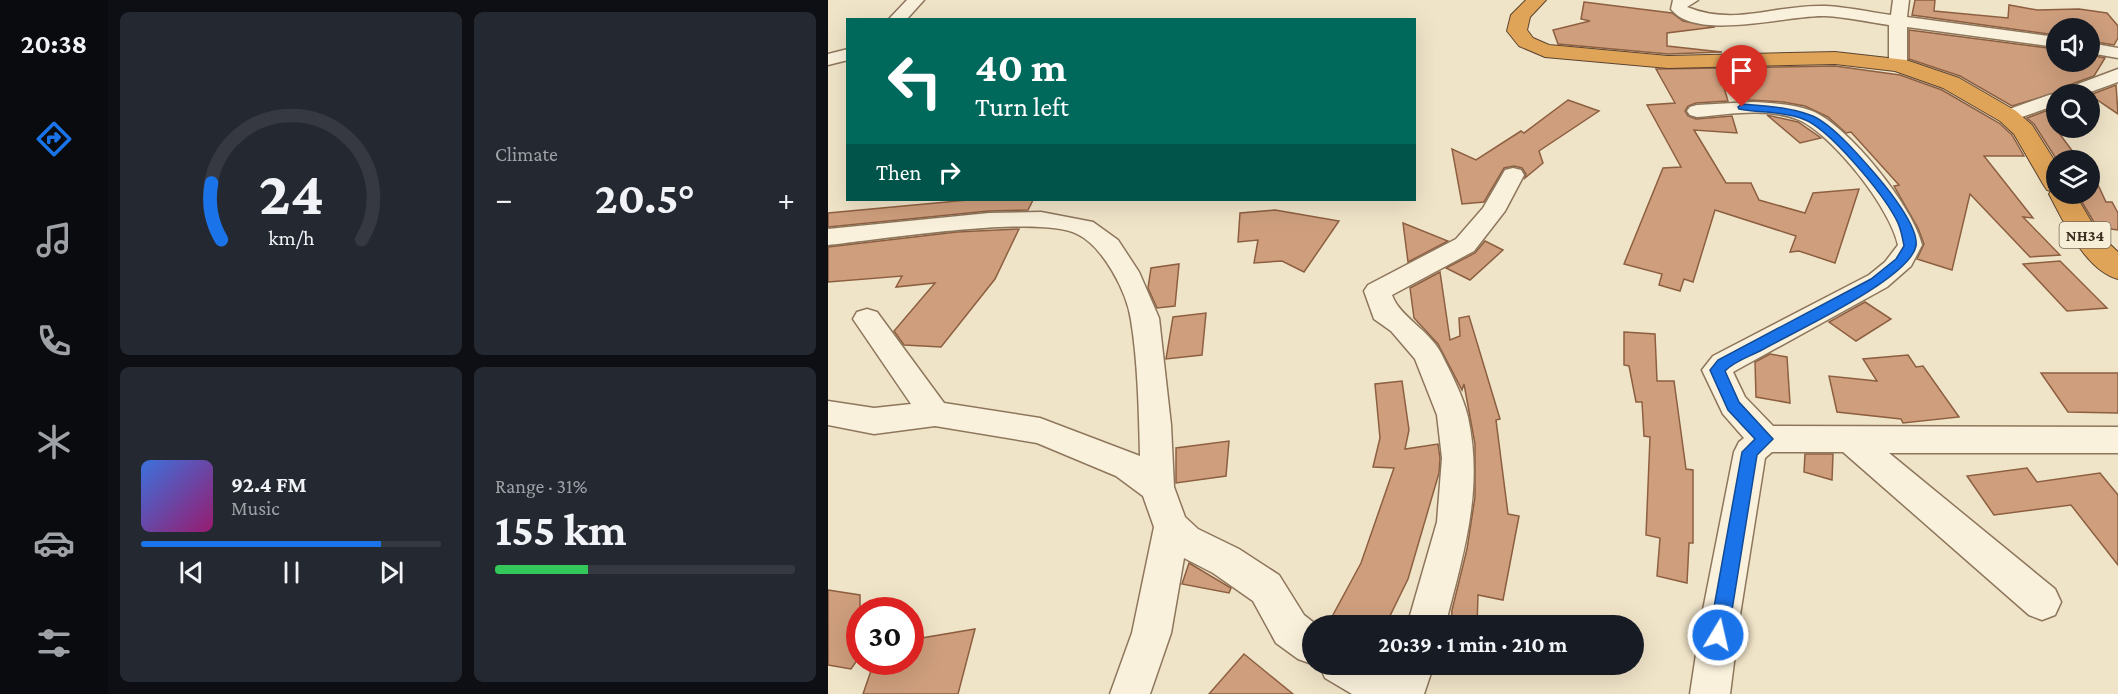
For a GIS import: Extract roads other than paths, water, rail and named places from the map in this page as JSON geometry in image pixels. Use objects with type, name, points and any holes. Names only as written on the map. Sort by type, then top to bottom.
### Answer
[{"type":"highway","points":[[1537,0],[1521,15],[1518,31],[1526,42],[1545,51],[1668,63],[1835,58],[1898,66],[1951,83],[2008,116],[2024,130],[2046,167]]},
{"type":"highway","name":"NH34","points":[[2068,204],[2087,239],[2118,269]]},
{"type":"street","points":[[898,18],[916,0]]},
{"type":"street","points":[[1690,0],[1679,3],[1679,9],[1702,19],[1728,22],[1784,13],[1825,11],[2046,41]]},
{"type":"street","points":[[1898,66],[1898,21],[1901,0]]},
{"type":"street","points":[[2100,50],[2118,53]]},
{"type":"street","points":[[828,60],[846,55]]},
{"type":"street","points":[[2095,84],[2118,75]]},
{"type":"street","points":[[2008,116],[2046,103]]},
{"type":"street","points":[[1697,111],[1742,107],[1767,108],[1808,117],[1823,126],[1873,178],[1902,218],[1907,230],[1910,246],[1900,262],[1876,282],[1723,364],[1717,370],[1734,405],[1765,439]]},
{"type":"street","points":[[1429,615],[1454,522],[1458,458],[1452,416],[1427,354],[1401,324],[1384,312],[1377,291],[1465,245],[1493,211],[1513,175]]},
{"type":"street","points":[[828,237],[999,220],[1041,219],[1084,227],[1109,246],[1126,272],[1145,318],[1155,425],[1157,487],[1171,527],[1185,541],[1226,561],[1266,588],[1290,629],[1302,638]]},
{"type":"street","points":[[867,319],[935,414]]},
{"type":"street","points":[[828,413],[874,422],[935,414],[1040,431],[1128,466],[1157,487]]},
{"type":"street","points":[[1710,694],[1721,615],[1750,452],[1765,439],[2118,440]]},
{"type":"street","points":[[1850,439],[2042,602]]},
{"type":"street","points":[[1130,694],[1138,676],[1157,611],[1171,527]]},
{"type":"street","points":[[1358,675],[1391,694]]},
{"type":"street","points":[[1404,694],[1410,675]]}]
